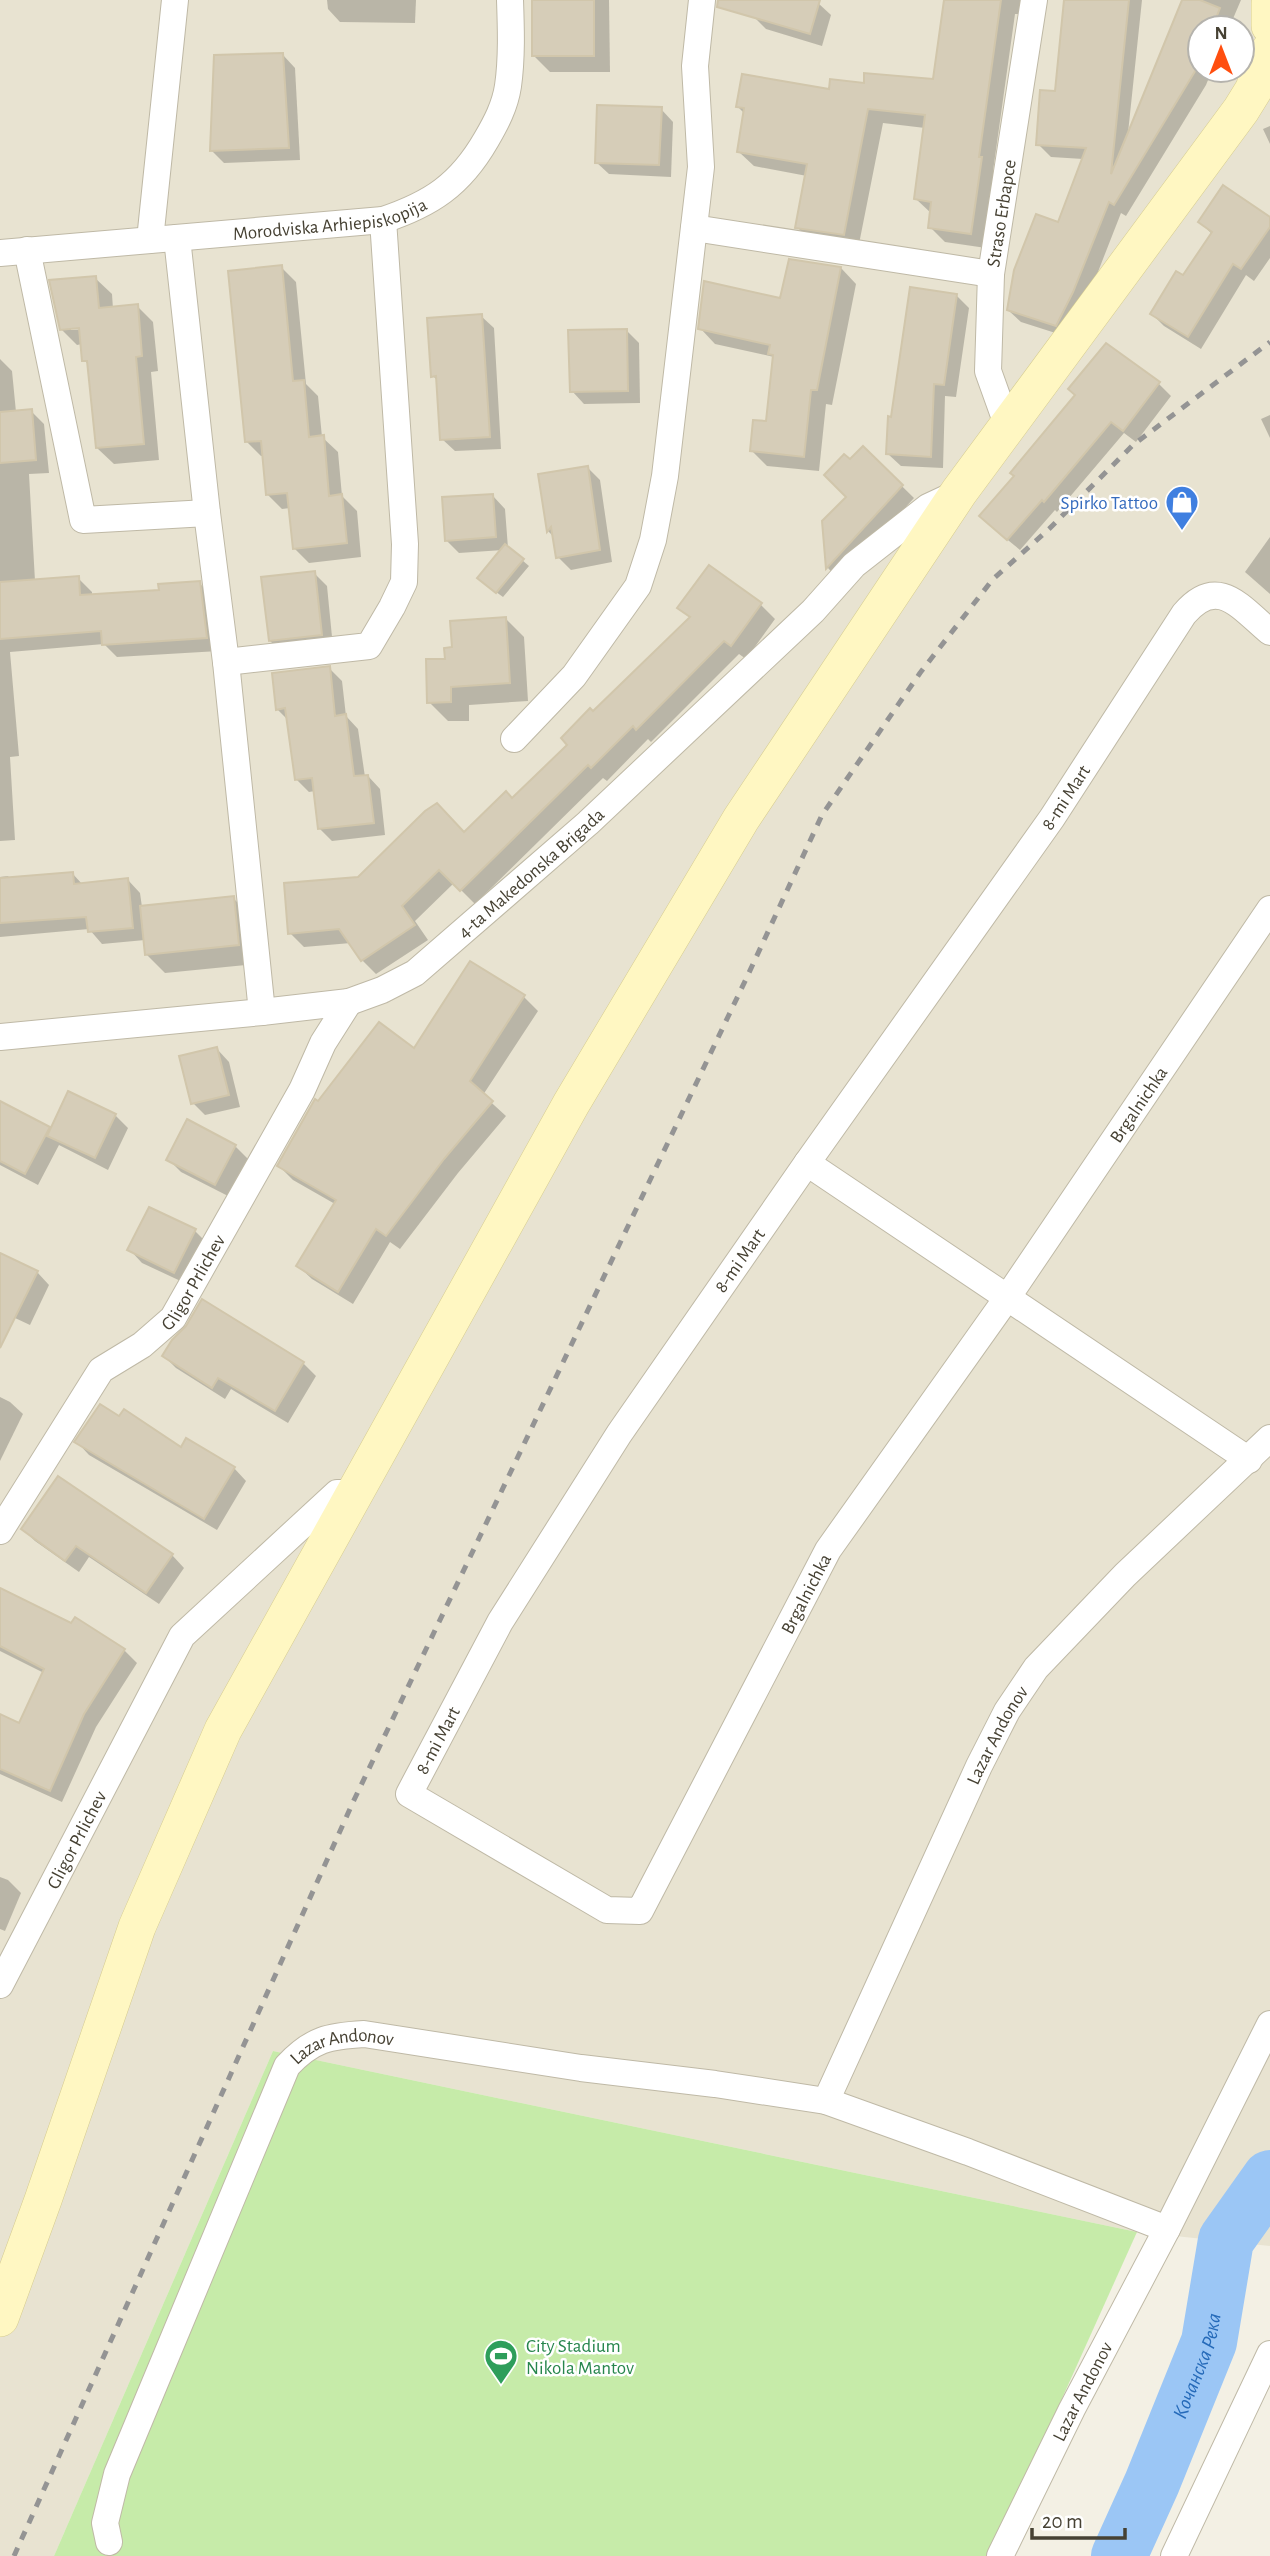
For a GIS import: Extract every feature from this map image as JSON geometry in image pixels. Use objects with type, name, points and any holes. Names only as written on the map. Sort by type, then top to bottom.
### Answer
[{"type":"street","points":[[150,240],[175,0]]},
{"type":"street","name":"Morodviska Arhiepiskopija","points":[[0,253],[383,220],[415,209],[442,193],[467,170],[499,118],[508,87],[510,0]]},
{"type":"street","points":[[514,740],[574,676],[638,586],[653,540],[666,476],[701,167],[695,66],[702,0]]},
{"type":"street","name":"Straso Erbapce","points":[[1007,424],[989,371],[991,274],[1034,0]]},
{"type":"street","points":[[1270,3],[1270,26]]},
{"type":"street","points":[[0,2318],[137,1927],[223,1730],[571,1104],[741,820],[1007,424],[1262,84],[1259,72],[1270,50]]},
{"type":"street","points":[[226,662],[369,646],[404,582],[405,544],[383,220]]},
{"type":"street","points":[[694,228],[991,274]]},
{"type":"street","points":[[177,238],[226,662],[262,1013]]},
{"type":"street","points":[[27,250],[83,520],[207,513]]},
{"type":"street","name":"4-ta Makedonska Brigada","points":[[0,1037],[262,1013],[349,1002],[382,990],[415,973],[588,823],[794,629],[854,565],[928,507],[959,492]]},
{"type":"street","name":"8-mi Mart","points":[[640,1911],[607,1910],[409,1794],[507,1610],[619,1434],[1052,818],[1184,614],[1194,603],[1217,594],[1227,597],[1270,632]]},
{"type":"street","name":"Brgalnichka","points":[[640,1911],[828,1550],[1007,1298],[1270,909]]},
{"type":"street","name":"Gligor Prlichev","points":[[0,1531],[101,1370],[142,1345],[173,1318],[302,1090],[323,1043],[349,1002]]},
{"type":"street","points":[[807,1163],[1249,1460]]},
{"type":"street","name":"Lazar Andonov","points":[[826,2101],[979,1766],[1007,1711],[1036,1668],[1125,1576],[1270,1438]]},
{"type":"street","name":"Gligor Prlichev","points":[[0,1985],[182,1636],[337,1493],[354,1493]]},
{"type":"street","name":"Lazar Andonov","points":[[1000,2556],[1072,2409],[1167,2229],[1270,2024]]},
{"type":"street","name":"Lazar Andonov","points":[[109,2542],[105,2523],[117,2474],[287,2066],[299,2053],[319,2040],[338,2035],[364,2034],[582,2068],[826,2101],[968,2152],[1167,2229]]},
{"type":"street","points":[[1174,2556],[1270,2354]]},
{"type":"shaded area","points":[[0,0],[1270,0],[1270,2246],[1137,2232],[273,2051],[54,2556],[0,2556]]},
{"type":"green space","name":"City Stadium Nikola Mantov","points":[[273,2051],[1137,2232],[991,2556],[54,2556]]},
{"type":"building","points":[[532,0],[594,0],[594,56],[532,56]]},
{"type":"building","points":[[718,0],[820,0],[810,34],[717,7]]},
{"type":"building","points":[[944,0],[1001,0],[971,234],[928,228],[931,202],[914,199],[925,115],[868,109],[844,235],[795,228],[807,164],[737,152],[744,108],[736,107],[742,74],[829,89],[830,79],[864,83],[864,73],[933,79]]},
{"type":"building","points":[[1064,0],[1129,0],[1111,174],[1182,0],[1200,0],[1220,8],[1218,14],[1186,14],[1187,84],[1114,205],[1109,202],[1073,292],[1056,326],[1007,310],[1014,270],[1036,214],[1058,222],[1086,148],[1036,145],[1040,90],[1055,91]]},
{"type":"building","points":[[283,53],[289,148],[210,151],[214,55]]},
{"type":"building","points":[[597,105],[662,107],[659,165],[595,163]]},
{"type":"building","points":[[1223,185],[1270,217],[1270,227],[1241,269],[1233,264],[1188,337],[1150,314],[1176,271],[1183,275],[1212,232],[1198,222]]},
{"type":"building","points":[[789,259],[841,267],[817,390],[811,390],[804,457],[750,451],[753,420],[766,421],[773,355],[768,354],[770,345],[698,329],[704,281],[780,298]]},
{"type":"building","points":[[282,265],[293,381],[304,380],[309,437],[324,435],[329,496],[342,494],[347,543],[293,549],[287,493],[266,495],[261,441],[245,442],[228,271]]},
{"type":"building","points":[[96,276],[99,308],[138,304],[142,356],[136,357],[144,444],[96,448],[87,361],[82,361],[79,328],[60,330],[49,280]]},
{"type":"building","points":[[910,287],[957,294],[944,385],[934,384],[931,457],[886,454],[888,416],[891,417]]},
{"type":"building","points":[[482,314],[490,437],[440,440],[436,376],[431,377],[427,318]]},
{"type":"building","points":[[627,329],[628,391],[570,392],[568,330]]},
{"type":"building","points":[[1106,343],[1160,382],[1123,431],[1111,422],[1044,502],[1042,500],[1007,540],[979,516],[1014,476],[1010,473],[1075,395],[1068,389]]},
{"type":"building","points":[[32,409],[36,460],[0,463],[0,412]]},
{"type":"building","points":[[863,446],[903,485],[826,569],[822,521],[846,497],[824,475],[844,454],[850,459]]},
{"type":"building","points":[[588,466],[600,550],[556,558],[551,527],[547,532],[538,474]]},
{"type":"building","points":[[493,494],[496,537],[445,541],[442,497]]},
{"type":"building","points":[[505,544],[524,559],[496,593],[477,578]]},
{"type":"building","points":[[709,565],[762,603],[731,646],[724,641],[636,730],[633,726],[591,768],[588,765],[460,891],[439,870],[402,906],[415,925],[361,961],[339,929],[288,934],[284,883],[358,877],[425,811],[437,803],[464,832],[506,791],[512,798],[567,745],[561,738],[590,708],[593,711],[690,617],[677,608]]},
{"type":"building","points":[[315,571],[322,635],[269,641],[261,577]]},
{"type":"building","points":[[79,576],[80,595],[159,590],[158,584],[200,581],[207,638],[102,645],[101,631],[0,639],[0,582]]},
{"type":"building","points":[[506,617],[510,683],[451,687],[451,702],[427,703],[426,659],[445,659],[444,648],[452,647],[450,621]]},
{"type":"building","points":[[330,666],[335,716],[346,714],[354,776],[368,775],[374,823],[318,829],[312,778],[295,780],[285,708],[276,710],[272,673]]},
{"type":"building","points":[[73,872],[74,884],[128,878],[133,928],[88,932],[86,917],[0,923],[0,878]]},
{"type":"building","points":[[234,896],[239,945],[145,955],[140,906]]},
{"type":"building","points":[[470,961],[525,995],[470,1081],[493,1101],[444,1159],[386,1236],[376,1229],[338,1292],[296,1266],[336,1200],[277,1166],[315,1099],[318,1101],[379,1022],[414,1048]]},
{"type":"building","points":[[217,1047],[229,1095],[191,1104],[179,1056]]},
{"type":"building","points":[[68,1091],[116,1114],[95,1158],[47,1136]]},
{"type":"building","points":[[0,1101],[50,1127],[25,1174],[0,1161]]},
{"type":"building","points":[[187,1119],[236,1145],[215,1185],[166,1160]]},
{"type":"building","points":[[149,1207],[196,1229],[174,1273],[127,1250]]},
{"type":"building","points":[[0,1253],[38,1271],[0,1348]]},
{"type":"building","points":[[202,1299],[304,1362],[275,1411],[218,1378],[212,1388],[162,1356],[172,1340],[186,1326]]},
{"type":"building","points":[[100,1404],[119,1416],[124,1409],[181,1447],[186,1438],[235,1467],[204,1519],[74,1442]]},
{"type":"building","points":[[58,1476],[173,1554],[146,1593],[76,1546],[65,1561],[21,1529]]},
{"type":"building","points":[[0,1588],[71,1623],[75,1617],[125,1649],[84,1714],[50,1791],[0,1769],[0,1714],[19,1723],[44,1669],[0,1646]]},
{"type":"waterway","name":"Кочанска Река","points":[[1119,2556],[1152,2483],[1209,2342],[1226,2240],[1270,2178]]},
{"type":"railway","points":[[14,2556],[354,1800],[822,815],[920,673],[993,579],[1049,529],[1133,445],[1270,342]]},
{"type":"place","name":"Spirko Tattoo","points":[[1182,532]]},
{"type":"place","name":"City Stadium Nikola Mantov","points":[[501,2386]]}]
